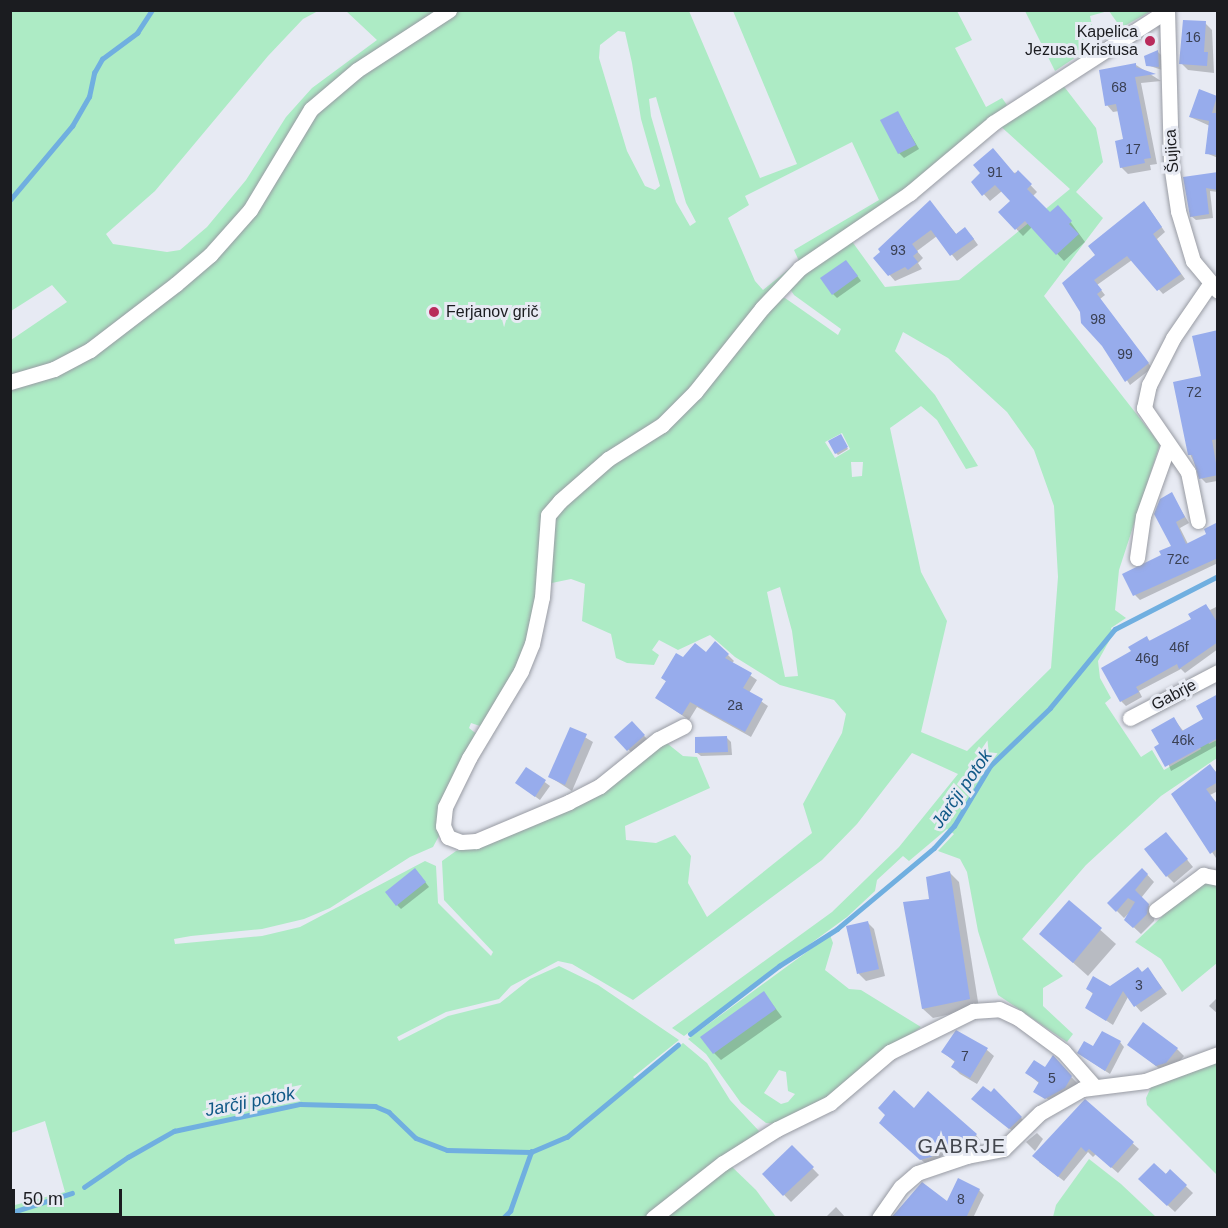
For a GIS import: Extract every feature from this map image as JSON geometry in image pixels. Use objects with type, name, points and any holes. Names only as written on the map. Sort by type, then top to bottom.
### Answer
[{"type":"street","points":[[10,382],[54,369],[90,350],[176,284],[210,255],[250,210],[311,109],[357,70],[449,10]]},
{"type":"street","points":[[684,726],[658,739],[600,786],[476,841],[461,843],[448,837],[443,826],[445,807],[469,758],[521,671],[532,644],[542,597],[548,515],[560,501],[608,459],[670,417],[800,268],[910,193],[993,123],[1166,11]]},
{"type":"street","name":"Šujica","points":[[1166,11],[1171,164],[1178,210],[1193,261],[1214,288],[1173,338],[1149,385],[1144,408],[1146,416],[1188,472],[1198,521]]},
{"type":"street","points":[[1137,558],[1143,516],[1168,446]]},
{"type":"street","name":"Gabrje","points":[[1130,718],[1218,672]]},
{"type":"street","points":[[1156,910],[1203,875],[1218,878]]},
{"type":"street","points":[[653,1218],[723,1163],[777,1129],[831,1103],[890,1052],[973,1011],[999,1009],[1018,1018],[1063,1051],[1094,1086]]},
{"type":"street","points":[[879,1218],[901,1187],[917,1173],[967,1156],[1003,1149],[1040,1113],[1094,1086],[1145,1081],[1218,1054]]},
{"type":"green space","points":[[1109,10],[1151,11],[1121,28]]},
{"type":"green space","points":[[10,11],[318,11],[303,19],[268,56],[155,191],[106,234],[113,244],[167,252],[180,250],[207,227],[246,180],[286,117],[312,88],[377,40],[346,11],[442,11],[333,83],[246,208],[191,266],[72,355],[11,378],[11,340],[67,302],[52,285],[11,311]]},
{"type":"green space","points":[[455,11],[689,11],[760,178],[797,164],[733,11],[957,11],[972,40],[955,48],[986,107],[1002,98],[1007,105],[897,197],[802,263],[756,309],[694,386],[659,422],[600,461],[552,504],[543,519],[540,594],[526,652],[516,676],[483,727],[471,723],[469,728],[478,735],[442,807],[440,834],[433,847],[410,857],[330,908],[304,919],[262,929],[174,939],[175,944],[262,936],[300,927],[425,861],[436,866],[438,903],[491,956],[493,952],[444,900],[442,861],[456,851],[497,839],[569,807],[619,777],[656,744],[668,744],[683,756],[697,757],[710,788],[625,826],[626,840],[656,843],[675,835],[691,856],[688,883],[707,917],[812,833],[803,804],[842,733],[846,714],[834,700],[780,685],[735,657],[710,635],[678,650],[659,640],[652,650],[659,655],[654,665],[627,663],[616,658],[611,634],[582,621],[585,584],[571,579],[547,584],[553,515],[609,463],[644,444],[682,413],[775,299],[785,298],[838,335],[841,329],[794,295],[788,286],[851,240],[885,287],[959,280],[1070,189],[997,123],[1059,80],[1096,128],[1103,162],[1076,192],[1103,218],[1044,296],[1160,444],[1119,570],[1115,610],[1126,618],[1111,628],[1113,634],[1098,661],[1100,678],[1111,698],[1105,703],[1141,757],[1152,750],[1164,770],[1201,749],[1192,733],[1199,728],[1209,744],[1217,740],[1217,758],[1161,796],[1086,865],[1022,939],[1063,976],[1043,988],[1043,1006],[1073,1034],[1067,1042],[998,995],[978,931],[967,872],[960,859],[938,851],[954,834],[947,829],[909,861],[903,856],[877,880],[875,891],[847,917],[684,1036],[672,1028],[832,912],[899,847],[958,774],[912,753],[857,824],[822,860],[633,1000],[572,964],[558,961],[511,986],[499,999],[446,1012],[397,1037],[399,1041],[448,1016],[500,1003],[530,979],[559,966],[598,985],[679,1040],[633,1077],[637,1081],[683,1043],[707,1063],[730,1100],[759,1131],[757,1136],[647,1217],[11,1217],[11,1206],[65,1192],[45,1121],[11,1133],[10,387],[73,364],[101,348],[229,243],[252,216],[315,108],[356,75]],"holes":[[[618,31],[625,32],[641,119],[660,186],[655,190],[645,186],[627,151],[599,58],[600,45]],[[656,97],[686,203],[696,222],[690,226],[676,202],[651,116],[649,99]],[[852,142],[879,200],[794,250],[799,261],[763,290],[755,281],[728,218],[749,205],[745,196]],[[903,332],[948,358],[1007,412],[1034,450],[1054,506],[1058,577],[1051,668],[967,751],[921,732],[947,621],[921,572],[890,428],[921,406],[937,420],[966,469],[978,466],[935,395],[895,351]],[[842,433],[850,449],[835,458],[825,442]],[[851,462],[863,462],[862,476],[852,477]],[[780,587],[792,631],[798,676],[785,677],[767,592]]]},
{"type":"green space","points":[[1025,11],[1108,11],[1090,16],[1092,25],[1086,40],[1091,47],[1055,71]]},
{"type":"green space","points":[[1217,882],[1217,963],[1182,992],[1161,959],[1135,942],[1190,890],[1200,883]]},
{"type":"green space","points":[[830,935],[833,943],[825,970],[849,989],[861,990],[921,1027],[821,1104],[776,1124],[766,1123],[741,1103],[706,1054],[688,1039]],"holes":[[[779,1070],[786,1072],[788,1091],[795,1094],[788,1102],[781,1104],[764,1093]]]},
{"type":"green space","points":[[1217,1062],[1217,1175],[1147,1105],[1146,1098],[1153,1083]]},
{"type":"green space","points":[[1089,1159],[1121,1184],[1156,1217],[1053,1217],[1056,1205]]},
{"type":"green space","points":[[729,1164],[756,1190],[776,1217],[660,1218]]},
{"type":"building","points":[[1183,20],[1206,21],[1204,52],[1208,52],[1207,66],[1179,64]]},
{"type":"building","points":[[1158,50],[1159,67],[1146,66],[1144,56]]},
{"type":"building","points":[[1136,63],[1136,67],[1156,74],[1135,77],[1151,158],[1144,159],[1145,163],[1120,168],[1115,141],[1123,139],[1116,104],[1105,106],[1099,70]]},
{"type":"building","points":[[1199,89],[1217,96],[1212,113],[1218,113],[1218,155],[1205,154],[1209,121],[1189,117]]},
{"type":"building","points":[[898,111],[916,145],[898,154],[880,120]]},
{"type":"building","points":[[993,148],[1015,174],[1018,170],[1032,184],[1027,189],[1050,212],[1058,205],[1072,221],[1069,224],[1079,234],[1056,255],[1025,221],[1015,230],[998,212],[1010,201],[995,185],[982,196],[971,182],[980,173],[973,165]]},
{"type":"building","points":[[1218,172],[1218,190],[1206,188],[1209,214],[1190,217],[1183,177]]},
{"type":"building","points":[[930,200],[956,234],[965,227],[974,239],[950,256],[931,230],[912,244],[918,252],[913,256],[918,262],[908,270],[905,267],[888,276],[873,258],[880,252],[878,249]]},
{"type":"building","points":[[1144,201],[1162,227],[1153,234],[1181,274],[1157,291],[1127,256],[1094,280],[1102,290],[1097,294],[1149,363],[1125,382],[1102,346],[1081,323],[1080,312],[1062,283],[1095,255],[1088,246]]},
{"type":"building","points":[[846,260],[858,276],[832,295],[820,278]]},
{"type":"building","points":[[1218,330],[1218,439],[1212,440],[1218,475],[1199,479],[1192,455],[1188,455],[1173,382],[1201,376],[1192,336]]},
{"type":"building","points":[[841,434],[848,447],[835,454],[828,441]]},
{"type":"building","points":[[1172,492],[1185,517],[1176,522],[1186,544],[1206,534],[1204,529],[1218,522],[1218,558],[1133,596],[1122,574],[1161,555],[1159,551],[1171,546],[1154,514],[1160,499]]},
{"type":"building","points":[[1206,604],[1218,624],[1218,642],[1179,669],[1177,664],[1136,687],[1139,692],[1120,702],[1101,668],[1131,651],[1128,647],[1147,636],[1149,641],[1191,619],[1188,614]]},
{"type":"building","points":[[715,641],[729,654],[725,658],[752,673],[743,688],[763,699],[745,732],[690,702],[682,715],[655,698],[666,681],[661,678],[676,653],[683,657],[695,643],[706,652]]},
{"type":"building","points":[[1218,694],[1218,738],[1165,767],[1154,747],[1159,744],[1151,730],[1174,717],[1182,731],[1203,719],[1196,706]]},
{"type":"building","points":[[632,721],[645,735],[627,751],[614,737]]},
{"type":"building","points":[[570,727],[587,734],[565,785],[548,777]]},
{"type":"building","points":[[727,736],[728,752],[695,753],[695,737]]},
{"type":"building","points":[[1210,764],[1218,775],[1218,782],[1206,789],[1218,805],[1218,848],[1210,854],[1171,794]]},
{"type":"building","points":[[526,767],[546,780],[535,797],[515,783]]},
{"type":"building","points":[[1166,832],[1188,859],[1166,877],[1144,849]]},
{"type":"building","points":[[415,868],[426,882],[396,906],[385,892]]},
{"type":"building","points":[[1142,868],[1148,874],[1135,890],[1149,904],[1147,914],[1133,928],[1124,920],[1135,902],[1128,898],[1116,912],[1107,903]]},
{"type":"building","points":[[950,871],[970,999],[922,1009],[903,902],[929,899],[926,877]]},
{"type":"building","points":[[1069,900],[1102,928],[1073,963],[1039,934]]},
{"type":"building","points":[[868,921],[879,969],[857,974],[846,926]]},
{"type":"building","points":[[1138,967],[1142,972],[1148,967],[1162,988],[1134,1007],[1123,991],[1106,1021],[1085,1008],[1093,993],[1086,989],[1093,976],[1110,986]]},
{"type":"building","points":[[764,991],[776,1009],[713,1054],[700,1037]]},
{"type":"building","points":[[1143,1022],[1178,1048],[1166,1063],[1156,1066],[1127,1045]]},
{"type":"building","points":[[956,1030],[988,1048],[970,1078],[951,1067],[955,1061],[941,1052]]},
{"type":"building","points":[[1102,1031],[1121,1041],[1105,1071],[1077,1053],[1084,1041],[1093,1046]]},
{"type":"building","points":[[1053,1055],[1072,1076],[1065,1088],[1045,1099],[1033,1092],[1039,1082],[1025,1073],[1034,1060],[1045,1067]]},
{"type":"building","points":[[983,1086],[991,1092],[994,1088],[1022,1117],[1009,1129],[971,1099]]},
{"type":"building","points":[[894,1090],[914,1108],[928,1091],[977,1134],[968,1144],[959,1138],[948,1149],[945,1146],[931,1157],[920,1160],[879,1123],[885,1115],[878,1108]]},
{"type":"building","points":[[1085,1099],[1134,1142],[1111,1168],[1089,1149],[1086,1152],[1081,1147],[1058,1177],[1032,1156]]},
{"type":"building","points":[[792,1145],[814,1167],[783,1196],[762,1174]]},
{"type":"building","points":[[1154,1163],[1166,1174],[1170,1169],[1187,1185],[1167,1206],[1138,1179]]},
{"type":"building","points":[[958,1178],[980,1189],[966,1218],[891,1218],[922,1182],[947,1201]]},
{"type":"waterway","points":[[10,200],[72,126],[89,97],[94,73],[102,59],[137,33],[152,10]]},
{"type":"waterway","name":"Jarčji potok","points":[[690,1034],[779,966],[837,929],[934,848],[954,826],[990,766],[1050,708],[1115,629],[1218,576]]},
{"type":"waterway","name":"Jarčji potok","points":[[84,1187],[128,1157],[174,1131],[300,1104],[375,1106],[389,1112],[416,1138],[447,1150],[531,1152],[567,1137],[678,1045]]},
{"type":"waterway","name":"Jarčji potok","points":[[503,1218],[510,1211],[531,1152]]},
{"type":"waterway","name":"Jarčji potok","points":[[10,1213],[72,1193]]},
{"type":"place","name":"Kapelica Jezusa Kristusa","points":[[1150,41]]},
{"type":"place","name":"Ferjanov grič","points":[[434,312]]},
{"type":"district","name":"GABRJE","points":[[962,1146]]}]
